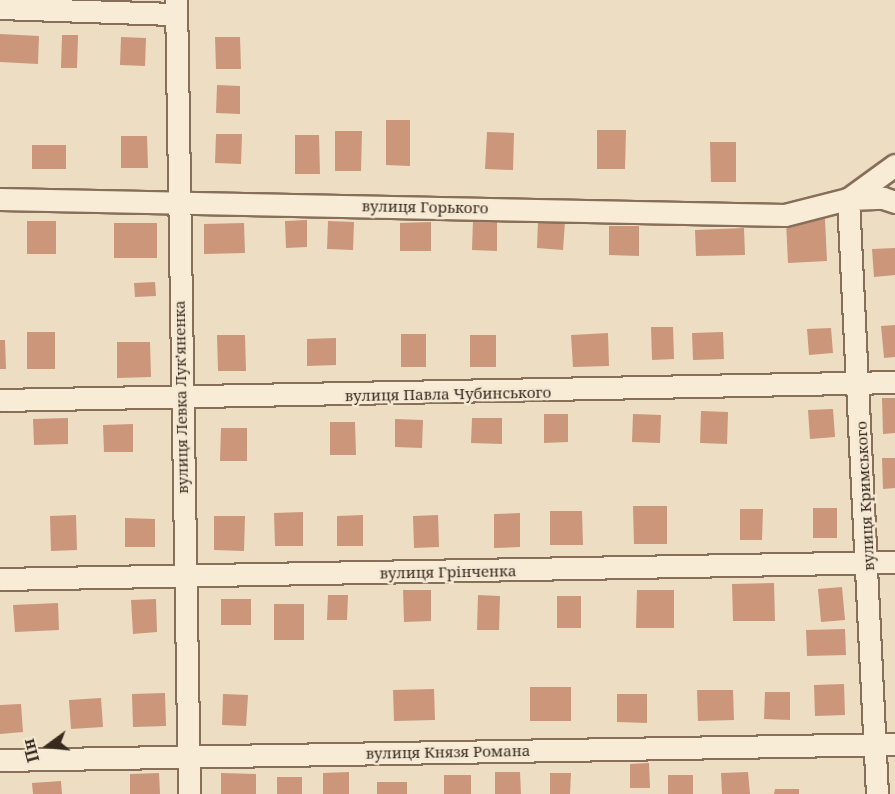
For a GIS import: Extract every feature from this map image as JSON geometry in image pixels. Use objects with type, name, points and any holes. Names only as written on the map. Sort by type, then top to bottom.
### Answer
[{"type":"street","points":[[0,8],[176,7]]},
{"type":"street","name":"вулиця Левка Лукʼяненка","points":[[176,7],[177,202],[189,794]]},
{"type":"street","points":[[849,199],[895,165]]},
{"type":"street","points":[[849,199],[883,198],[895,202]]},
{"type":"street","name":"вулиця Горького","points":[[0,199],[785,215],[849,199]]},
{"type":"street","name":"вулиця Кримського","points":[[849,199],[868,564],[886,744],[878,794]]},
{"type":"street","name":"вулиця Павла Чубинського","points":[[0,400],[182,399],[858,386],[895,382]]},
{"type":"street","name":"вулиця Грінченка","points":[[0,579],[184,578],[895,562]]},
{"type":"street","name":"вулиця Князя Романа","points":[[0,760],[886,744]]},
{"type":"building","points":[[0,34],[39,36],[38,64],[0,62]]},
{"type":"building","points":[[62,35],[78,35],[77,68],[61,68]]},
{"type":"building","points":[[121,37],[146,38],[145,66],[120,65]]},
{"type":"building","points":[[215,37],[240,37],[241,69],[216,69]]},
{"type":"building","points":[[217,85],[240,86],[240,114],[216,113]]},
{"type":"building","points":[[386,120],[410,120],[410,166],[386,165]]},
{"type":"building","points":[[597,130],[626,130],[625,169],[597,169]]},
{"type":"building","points":[[335,131],[362,131],[361,171],[335,171]]},
{"type":"building","points":[[487,132],[514,133],[513,170],[485,169]]},
{"type":"building","points":[[216,134],[242,134],[241,164],[215,163]]},
{"type":"building","points":[[295,135],[319,135],[320,174],[295,174]]},
{"type":"building","points":[[121,136],[147,136],[148,168],[121,168]]},
{"type":"building","points":[[710,142],[736,142],[736,182],[711,182]]},
{"type":"building","points":[[32,145],[66,145],[66,169],[32,169]]},
{"type":"building","points":[[825,219],[827,261],[788,263],[786,221]]},
{"type":"building","points":[[307,220],[307,247],[286,248],[285,221]]},
{"type":"building","points":[[473,220],[497,220],[497,251],[472,250]]},
{"type":"building","points":[[27,221],[56,221],[56,254],[27,254]]},
{"type":"building","points":[[328,221],[354,222],[353,250],[327,249]]},
{"type":"building","points":[[538,221],[565,222],[563,250],[537,248]]},
{"type":"building","points":[[431,222],[431,251],[400,251],[400,223]]},
{"type":"building","points":[[114,223],[157,223],[157,258],[114,258]]},
{"type":"building","points":[[244,223],[245,253],[204,254],[204,224]]},
{"type":"building","points":[[609,226],[639,226],[639,256],[609,255]]},
{"type":"building","points":[[744,228],[745,255],[696,256],[695,230]]},
{"type":"building","points":[[895,248],[895,275],[874,277],[872,249]]},
{"type":"building","points":[[155,282],[156,296],[135,297],[134,283]]},
{"type":"building","points":[[895,325],[895,357],[884,358],[881,326]]},
{"type":"building","points":[[651,327],[673,327],[674,359],[652,360]]},
{"type":"building","points":[[831,328],[833,353],[809,355],[807,329]]},
{"type":"building","points":[[27,332],[55,332],[55,369],[27,369]]},
{"type":"building","points":[[723,332],[724,359],[693,360],[692,333]]},
{"type":"building","points":[[608,333],[609,366],[573,367],[571,335]]},
{"type":"building","points":[[401,334],[426,334],[426,367],[401,367]]},
{"type":"building","points":[[217,335],[245,335],[246,371],[218,371]]},
{"type":"building","points":[[470,335],[496,335],[496,367],[470,367]]},
{"type":"building","points":[[336,338],[336,365],[307,366],[307,339]]},
{"type":"building","points":[[0,340],[5,340],[6,369],[0,369]]},
{"type":"building","points":[[117,342],[150,342],[151,377],[117,378]]},
{"type":"building","points":[[882,398],[895,398],[895,433],[883,434]]},
{"type":"building","points":[[833,409],[835,437],[810,439],[808,410]]},
{"type":"building","points":[[701,411],[728,412],[727,444],[700,443]]},
{"type":"building","points":[[544,414],[568,414],[568,442],[544,443]]},
{"type":"building","points":[[633,414],[661,415],[660,443],[632,442]]},
{"type":"building","points":[[68,418],[68,444],[34,445],[33,419]]},
{"type":"building","points":[[472,418],[502,418],[502,444],[471,443]]},
{"type":"building","points":[[395,419],[423,420],[422,448],[395,447]]},
{"type":"building","points":[[330,422],[355,422],[356,455],[330,455]]},
{"type":"building","points":[[133,424],[133,452],[104,452],[103,425]]},
{"type":"building","points":[[221,428],[247,428],[247,461],[220,461]]},
{"type":"building","points":[[882,458],[895,458],[895,488],[883,489]]},
{"type":"building","points":[[633,506],[667,506],[667,544],[634,544]]},
{"type":"building","points":[[813,508],[837,508],[837,538],[813,538]]},
{"type":"building","points":[[740,509],[763,509],[762,540],[740,540]]},
{"type":"building","points":[[550,511],[582,511],[583,545],[550,545]]},
{"type":"building","points":[[303,512],[303,546],[275,546],[274,513]]},
{"type":"building","points":[[520,513],[520,547],[494,548],[494,514]]},
{"type":"building","points":[[76,515],[77,550],[51,551],[50,516]]},
{"type":"building","points":[[363,515],[363,546],[337,546],[337,516]]},
{"type":"building","points":[[438,515],[439,547],[414,548],[413,516]]},
{"type":"building","points":[[214,516],[245,516],[244,551],[214,550]]},
{"type":"building","points":[[125,518],[155,519],[155,547],[125,547]]},
{"type":"building","points":[[774,583],[775,621],[733,621],[732,584]]},
{"type":"building","points":[[842,587],[845,620],[821,622],[818,589]]},
{"type":"building","points":[[403,590],[431,590],[431,621],[404,622]]},
{"type":"building","points":[[637,590],[674,590],[674,628],[636,628]]},
{"type":"building","points":[[328,595],[348,595],[347,620],[327,620]]},
{"type":"building","points":[[478,595],[500,596],[499,630],[477,630]]},
{"type":"building","points":[[557,596],[581,596],[581,628],[557,628]]},
{"type":"building","points":[[156,599],[157,632],[133,634],[131,600]]},
{"type":"building","points":[[221,599],[251,599],[251,625],[221,625]]},
{"type":"building","points":[[58,603],[59,630],[15,632],[13,605]]},
{"type":"building","points":[[274,604],[304,604],[304,640],[274,640]]},
{"type":"building","points":[[845,629],[846,655],[807,656],[806,630]]},
{"type":"building","points":[[844,684],[845,715],[815,716],[814,685]]},
{"type":"building","points":[[530,687],[571,687],[571,721],[530,721]]},
{"type":"building","points":[[434,689],[435,720],[394,721],[393,690]]},
{"type":"building","points":[[697,690],[733,690],[734,720],[698,721]]},
{"type":"building","points":[[765,692],[790,692],[790,720],[764,719]]},
{"type":"building","points":[[165,693],[166,726],[133,727],[132,694]]},
{"type":"building","points":[[223,694],[248,695],[246,726],[222,725]]},
{"type":"building","points":[[617,694],[647,694],[647,723],[617,722]]},
{"type":"building","points":[[101,698],[103,727],[71,729],[69,700]]},
{"type":"building","points":[[21,704],[23,732],[0,734],[0,705]]},
{"type":"building","points":[[649,763],[650,788],[630,788],[630,764]]},
{"type":"building","points":[[349,772],[349,794],[323,794],[323,773]]},
{"type":"building","points":[[495,772],[520,772],[521,794],[495,794]]},
{"type":"building","points":[[748,772],[750,794],[722,794],[721,773]]},
{"type":"building","points":[[159,773],[160,794],[130,794],[130,774]]},
{"type":"building","points":[[221,773],[256,774],[256,794],[221,794]]},
{"type":"building","points":[[550,773],[571,773],[570,794],[550,794]]},
{"type":"building","points":[[444,775],[471,775],[471,794],[444,794]]},
{"type":"building","points":[[668,775],[693,775],[693,794],[668,794]]},
{"type":"building","points":[[277,777],[302,777],[302,794],[277,794]]},
{"type":"building","points":[[61,781],[62,794],[33,794],[32,783]]},
{"type":"building","points":[[377,782],[407,782],[407,794],[377,794]]},
{"type":"building","points":[[775,789],[799,789],[799,794],[774,794]]}]
